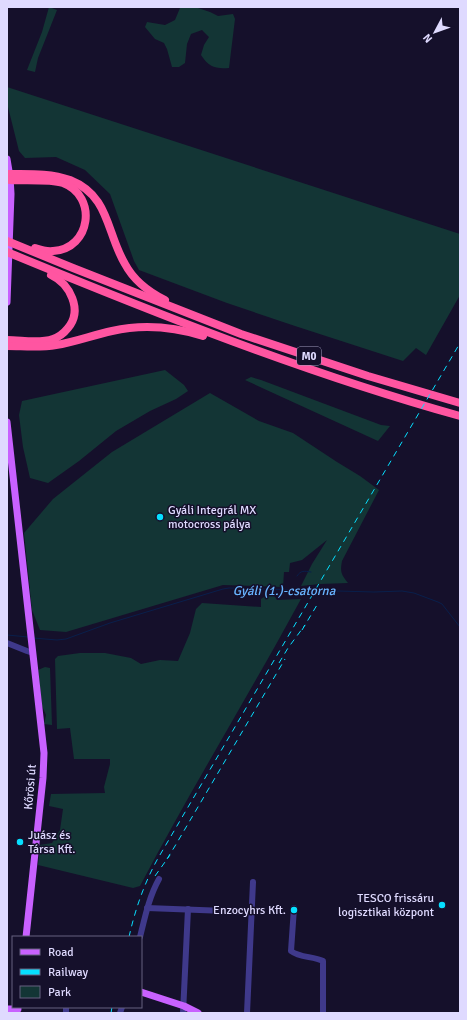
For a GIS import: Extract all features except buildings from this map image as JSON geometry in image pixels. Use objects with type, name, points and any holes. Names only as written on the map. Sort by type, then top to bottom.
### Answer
[{"type":"highway","points":[[10,177],[53,176],[69,180],[91,193],[105,214],[122,259],[134,277],[155,294],[211,322]]},
{"type":"highway","points":[[7,238],[41,250],[59,250],[71,245],[78,238],[83,230],[86,218],[85,207],[82,201],[76,192],[68,186],[53,181],[10,177]]},
{"type":"highway","name":"M0","points":[[7,241],[241,334],[334,365],[460,403]]},
{"type":"highway","name":"M0","points":[[7,252],[135,305],[236,343],[322,373],[460,416]]},
{"type":"highway","points":[[7,340],[52,340],[64,333],[74,318],[75,305],[68,290],[56,277],[36,268],[32,263]]},
{"type":"highway","points":[[7,346],[56,345],[112,331],[146,327],[182,331],[220,341],[236,343]]},
{"type":"main road","points":[[7,159],[10,177],[10,228],[7,302]]},
{"type":"main road","name":"Kőrösi út","points":[[7,422],[44,753],[43,778],[26,936]]},
{"type":"main road","points":[[142,992],[183,1010],[198,1013]]},
{"type":"main road","points":[[7,1009],[18,1010]]},
{"type":"street","points":[[7,643],[33,653]]},
{"type":"street","points":[[140,936],[151,894],[159,879]]},
{"type":"street","points":[[247,1013],[253,882]]},
{"type":"street","points":[[147,908],[252,912]]},
{"type":"street","points":[[294,908],[291,951],[294,954],[323,961],[323,1013]]},
{"type":"street","points":[[183,1010],[188,909]]},
{"type":"green space","points":[[49,7],[57,10],[38,58],[35,72],[27,70],[42,32]]},
{"type":"green space","points":[[195,7],[218,16],[233,14],[235,19],[229,68],[220,68],[210,65],[201,55],[204,45],[209,37],[202,30],[191,34],[187,44],[185,63],[179,67],[172,67],[164,43],[155,39],[145,27],[147,22],[165,25],[175,20],[180,8]]},
{"type":"green space","points":[[7,87],[460,234],[460,295],[426,355],[416,348],[403,361],[227,303],[139,270],[134,261],[110,194],[85,170],[56,157],[25,158],[19,151],[7,103]]},
{"type":"green space","points":[[165,370],[184,385],[188,391],[116,431],[79,461],[48,483],[30,478],[23,447],[19,415],[22,401]]},
{"type":"green space","points":[[251,377],[381,425],[390,426],[378,441],[245,380]]},
{"type":"green space","name":"Gyáli Integrál MX motocross pálya","points":[[210,393],[259,421],[293,433],[379,490],[342,561],[342,573],[348,583],[301,586],[312,564],[327,540],[302,560],[290,563],[289,572],[284,572],[283,587],[223,585],[66,632],[40,630],[32,610],[24,533],[53,499],[112,452]]},
{"type":"green space","points":[[273,594],[277,600],[301,599],[179,814],[140,886],[133,888],[38,865],[40,845],[52,843],[60,830],[63,809],[49,806],[51,794],[105,793],[104,787],[110,764],[110,759],[74,759],[70,728],[57,729],[55,659],[58,656],[80,653],[105,653],[131,658],[141,664],[160,660],[178,661],[190,633],[196,609],[202,603],[261,607],[261,599],[267,595]]},
{"type":"green space","points":[[45,667],[50,668],[52,725],[44,724],[46,715],[42,706],[38,670]]},
{"type":"waterway","points":[[297,576],[303,571],[311,572]]},
{"type":"waterway","name":"Gyáli (1.)-csatorna","points":[[33,638],[57,640],[66,639],[110,623],[229,588],[374,592],[402,591],[414,593],[442,604],[460,627]]},
{"type":"waterway","name":"Gyáli (1.)-csatorna","points":[[7,635],[28,637]]},
{"type":"railway","points":[[129,936],[140,897],[157,860],[460,343]]},
{"type":"railway","points":[[302,630],[317,605]]},
{"type":"railway","points":[[279,663],[305,625]]},
{"type":"railway","points":[[167,859],[285,659]]},
{"type":"railway","points":[[155,876],[170,855]]},
{"type":"railway","points":[[111,1013],[112,1008]]},
{"type":"place","name":"Gyáli Integrál MX motocross pálya","points":[[160,517]]},
{"type":"place","name":"Juász és Társa Kft.","points":[[20,842]]},
{"type":"place","name":"TESCO frissáru logisztikai központ","points":[[442,905]]},
{"type":"place","name":"Enzocyhrs Kft.","points":[[294,910]]}]
